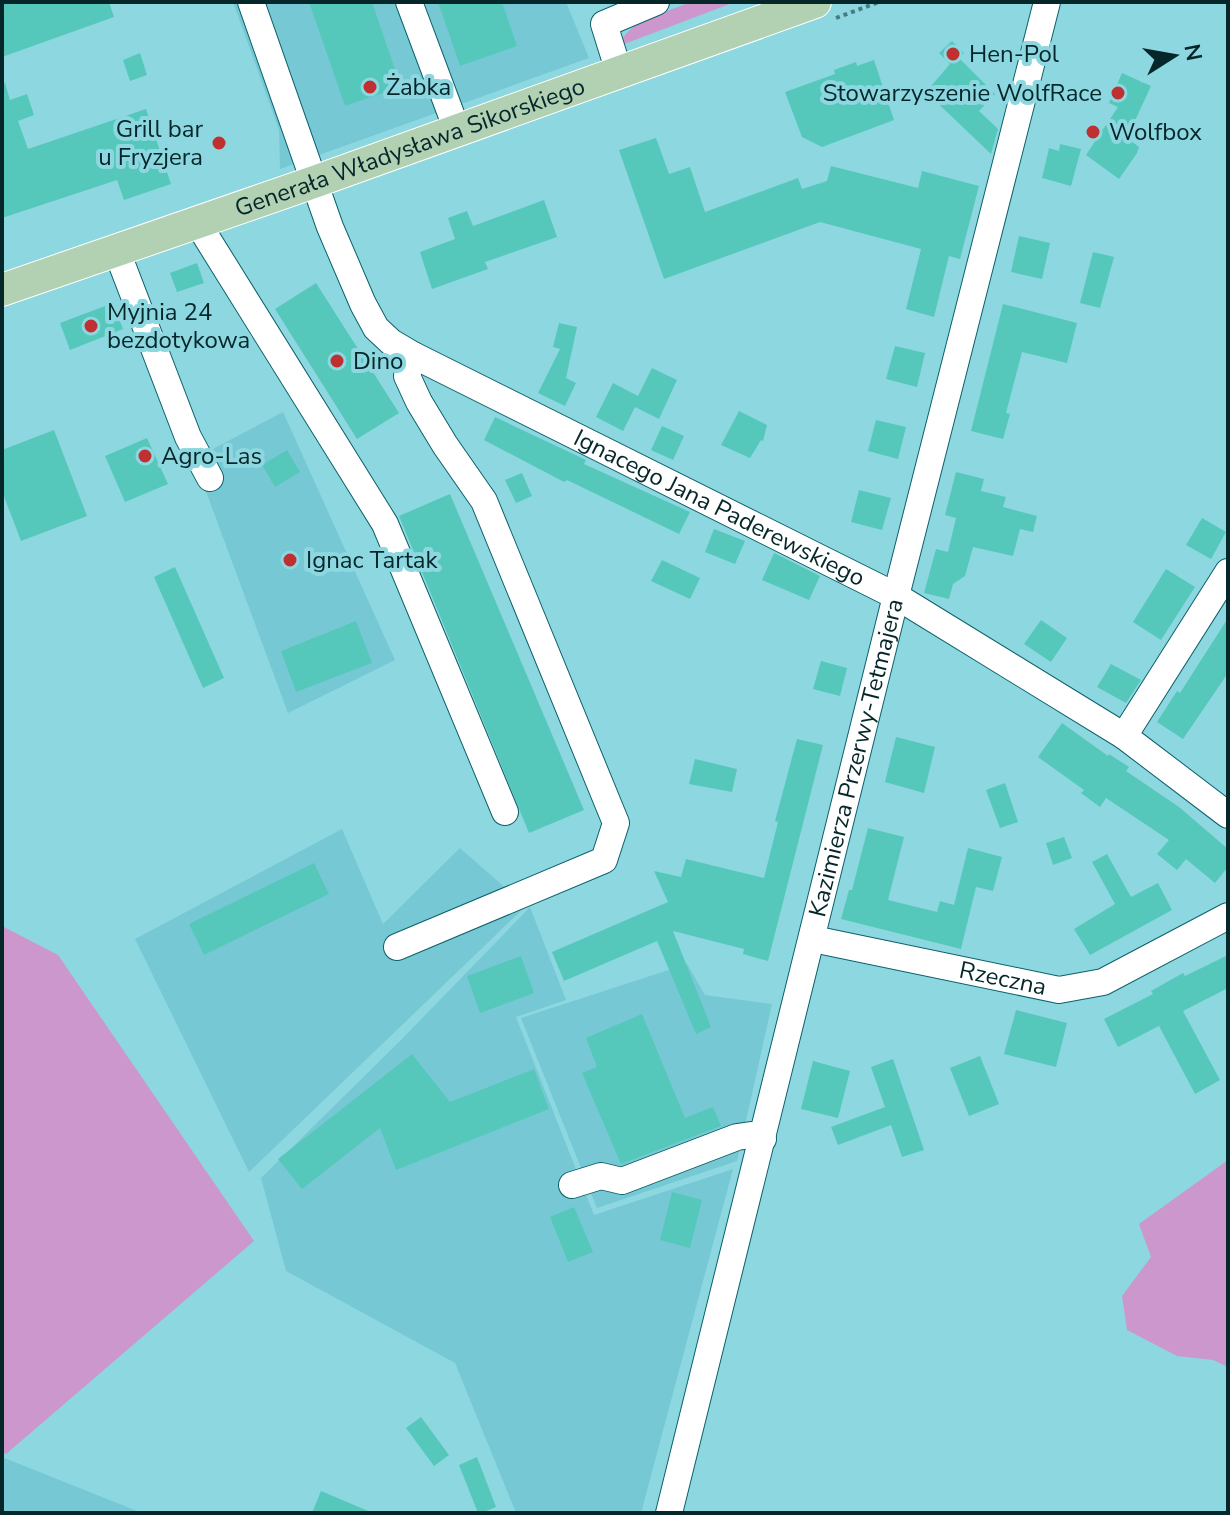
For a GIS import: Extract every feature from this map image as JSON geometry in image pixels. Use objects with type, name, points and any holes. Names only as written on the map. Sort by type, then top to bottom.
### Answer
[{"type":"main road","name":"Generała Władysława Sikorskiego","points":[[2,290],[619,72],[764,11],[815,2]]},
{"type":"street","name":"Ignacego Jana Paderewskiego","points":[[251,2],[330,227],[363,304],[376,328],[391,342],[896,596],[1124,736],[1228,815]]},
{"type":"street","points":[[409,2],[457,130]]},
{"type":"street","points":[[619,72],[604,24],[657,2]]},
{"type":"street","name":"Kazimierza Przerwy-Tetmajera","points":[[669,1513],[1047,2]]},
{"type":"street","points":[[197,222],[385,524],[505,812]]},
{"type":"street","points":[[116,249],[188,437],[210,478]]},
{"type":"street","points":[[397,947],[604,860],[616,823],[484,501],[445,445],[407,376],[413,355]]},
{"type":"street","points":[[1124,736],[1228,572]]},
{"type":"street","name":"Rzeczna","points":[[813,939],[1059,990],[1103,982],[1228,916]]},
{"type":"street","points":[[572,1185],[601,1176],[622,1181],[737,1137],[751,1135],[763,1139]]},
{"type":"shaded area","points":[[233,2],[566,2],[589,58],[280,169],[279,130]]},
{"type":"shaded area","points":[[691,2],[735,2],[619,46],[623,37],[639,23]]},
{"type":"shaded area","name":"Ignac Tartak","points":[[283,412],[395,660],[288,713],[194,459]]},
{"type":"shaded area","points":[[342,829],[383,924],[460,848],[526,906],[249,1172],[135,939]]},
{"type":"shaded area","points":[[530,907],[566,1000],[516,1017],[594,1215],[733,1169],[641,1513],[516,1513],[455,1363],[286,1271],[261,1178]]},
{"type":"shaded area","points":[[2,926],[58,955],[254,1241],[6,1454],[2,1452]]},
{"type":"shaded area","points":[[687,964],[705,995],[772,1004],[737,1161],[597,1208],[521,1018]]},
{"type":"shaded area","points":[[1228,1160],[1228,1367],[1213,1360],[1177,1356],[1127,1330],[1122,1296],[1151,1257],[1139,1224]]},
{"type":"shaded area","points":[[2,1457],[142,1513],[2,1513]]},
{"type":"building","points":[[2,2],[109,2],[114,17],[2,57]]},
{"type":"building","points":[[309,2],[372,2],[401,87],[345,106]]},
{"type":"building","points":[[438,2],[502,2],[517,46],[460,66]]},
{"type":"building","points":[[952,41],[964,53],[959,58],[995,94],[979,111],[998,129],[991,154],[926,92],[950,64],[939,53]]},
{"type":"building","points":[[140,53],[147,75],[130,81],[123,60]]},
{"type":"building","points":[[874,60],[894,120],[822,147],[802,137],[785,92],[835,74],[834,70],[856,62],[857,66]]},
{"type":"building","points":[[1122,73],[1151,86],[1127,138],[1139,147],[1137,153],[1119,179],[1086,155],[1118,107],[1109,103]]},
{"type":"building","points":[[5,83],[10,100],[27,94],[34,115],[18,121],[28,149],[146,109],[171,184],[124,200],[117,180],[2,218],[2,84]]},
{"type":"building","points":[[656,138],[669,174],[690,167],[705,212],[798,178],[802,189],[827,181],[831,166],[918,188],[922,171],[979,186],[960,259],[949,256],[934,317],[906,309],[921,249],[820,222],[664,279],[619,150]]},
{"type":"building","points":[[1060,144],[1081,149],[1071,186],[1042,178],[1049,148],[1059,151]]},
{"type":"building","points":[[544,200],[557,237],[485,262],[488,269],[432,289],[420,252],[455,239],[448,218],[467,211],[473,226]]},
{"type":"building","points":[[1019,236],[1050,243],[1042,279],[1011,272]]},
{"type":"building","points":[[1093,252],[1114,257],[1100,308],[1080,303]]},
{"type":"building","points":[[197,263],[204,283],[177,292],[170,273]]},
{"type":"building","name":"Dino","points":[[316,283],[399,413],[357,439],[275,309]]},
{"type":"building","name":"Myjnia 24 bezdotykowa","points":[[113,303],[123,329],[70,350],[60,323]]},
{"type":"building","points":[[1003,304],[1077,323],[1067,363],[1022,352],[1006,413],[1010,414],[1003,439],[971,431]]},
{"type":"building","points":[[559,323],[577,327],[566,378],[576,383],[565,406],[538,393],[560,349],[553,347]]},
{"type":"building","points":[[895,346],[925,353],[917,387],[886,379]]},
{"type":"building","points":[[652,368],[677,380],[659,419],[635,407],[623,431],[596,417],[613,383],[638,396]]},
{"type":"building","points":[[739,411],[767,425],[763,441],[750,458],[721,445]]},
{"type":"building","points":[[495,417],[586,460],[584,464],[690,512],[679,534],[567,480],[564,482],[484,440]]},
{"type":"building","points":[[876,420],[906,427],[898,459],[868,451]]},
{"type":"building","points":[[662,426],[684,436],[673,460],[651,450]]},
{"type":"building","points":[[54,430],[87,516],[21,541],[2,491],[2,450]]},
{"type":"building","points":[[147,438],[168,484],[125,502],[105,456]]},
{"type":"building","points":[[287,450],[300,472],[275,487],[262,465]]},
{"type":"building","points":[[956,472],[984,479],[981,491],[1006,497],[1003,507],[1037,516],[1033,532],[1020,529],[1013,556],[973,547],[965,576],[953,584],[949,599],[924,593],[936,549],[948,552],[956,518],[945,515]]},
{"type":"building","points":[[522,473],[532,496],[516,503],[505,480]]},
{"type":"building","points":[[859,490],[891,498],[882,530],[851,522]]},
{"type":"building","points":[[450,494],[584,810],[529,833],[399,516]]},
{"type":"building","points":[[1202,518],[1226,532],[1211,559],[1186,545]]},
{"type":"building","points":[[714,529],[745,541],[735,564],[705,552]]},
{"type":"building","points":[[774,553],[820,576],[809,600],[762,580]]},
{"type":"building","points":[[662,560],[700,578],[690,599],[651,581]]},
{"type":"building","points":[[175,567],[224,678],[203,688],[154,577]]},
{"type":"building","points":[[1166,569],[1195,587],[1161,640],[1133,622]]},
{"type":"building","points":[[1228,618],[1228,673],[1183,739],[1157,722],[1177,691],[1180,693]]},
{"type":"building","points":[[1041,620],[1067,638],[1051,662],[1024,644]]},
{"type":"building","points":[[356,621],[372,663],[296,692],[281,651]]},
{"type":"building","points":[[821,661],[847,668],[840,696],[813,689]]},
{"type":"building","points":[[1111,664],[1141,680],[1126,703],[1097,687]]},
{"type":"building","points":[[1062,723],[1129,767],[1126,771],[1179,807],[1228,849],[1228,867],[1215,883],[1186,859],[1177,870],[1157,854],[1169,840],[1106,798],[1100,807],[1081,793],[1084,790],[1038,757]]},
{"type":"building","points":[[896,737],[935,747],[924,793],[885,782]]},
{"type":"building","points":[[797,739],[823,745],[768,961],[743,954],[744,949],[673,931],[711,1027],[696,1034],[657,941],[564,981],[552,952],[668,902],[654,871],[681,877],[686,859],[764,878],[778,822],[775,821]]},
{"type":"building","points":[[695,759],[737,769],[732,792],[689,784]]},
{"type":"building","points":[[1005,783],[1018,822],[1000,828],[986,790]]},
{"type":"building","points":[[868,828],[904,837],[888,900],[937,912],[940,901],[954,905],[968,848],[1002,857],[993,891],[976,887],[961,949],[841,919]]},
{"type":"building","points":[[1064,837],[1072,858],[1053,865],[1046,843]]},
{"type":"building","points":[[1107,854],[1131,897],[1158,883],[1172,910],[1090,955],[1074,929],[1115,904],[1092,862]]},
{"type":"building","points":[[314,863],[329,894],[204,955],[189,924]]},
{"type":"building","points":[[1228,955],[1228,988],[1183,1011],[1220,1080],[1195,1094],[1159,1026],[1118,1047],[1104,1019],[1153,994],[1151,991],[1183,973],[1185,976]]},
{"type":"building","points":[[521,956],[534,993],[480,1013],[467,976]]},
{"type":"building","points":[[1016,1010],[1067,1023],[1056,1067],[1004,1054]]},
{"type":"building","points":[[642,1014],[685,1118],[713,1107],[721,1126],[621,1164],[582,1073],[597,1067],[586,1038]]},
{"type":"building","points":[[412,1054],[450,1102],[534,1069],[549,1109],[396,1170],[380,1128],[302,1189],[278,1159]]},
{"type":"building","points":[[980,1056],[999,1104],[969,1116],[950,1068]]},
{"type":"building","points":[[893,1059],[924,1150],[902,1157],[891,1125],[838,1145],[831,1127],[885,1107],[871,1067]]},
{"type":"building","points":[[813,1061],[850,1071],[838,1118],[801,1109]]},
{"type":"building","points":[[672,1192],[702,1200],[690,1248],[660,1240]]},
{"type":"building","points":[[574,1207],[593,1252],[568,1262],[550,1217]]},
{"type":"building","points":[[421,1417],[449,1455],[434,1466],[406,1428]]},
{"type":"building","points":[[477,1457],[496,1507],[481,1513],[478,1513],[459,1465]]},
{"type":"building","points":[[321,1491],[373,1513],[312,1513]]},
{"type":"place","name":"Hen-Pol","points":[[953,54]]},
{"type":"place","name":"Żabka","points":[[370,87]]},
{"type":"place","name":"Stowarzyszenie WolfRace","points":[[1118,93]]},
{"type":"place","name":"Wolfbox","points":[[1093,132]]},
{"type":"place","name":"Grill bar u Fryzjera","points":[[219,143]]},
{"type":"place","name":"Myjnia 24 bezdotykowa","points":[[91,326]]},
{"type":"place","name":"Dino","points":[[337,361]]},
{"type":"place","name":"Agro-Las","points":[[145,456]]},
{"type":"place","name":"Ignac Tartak","points":[[290,560]]}]
